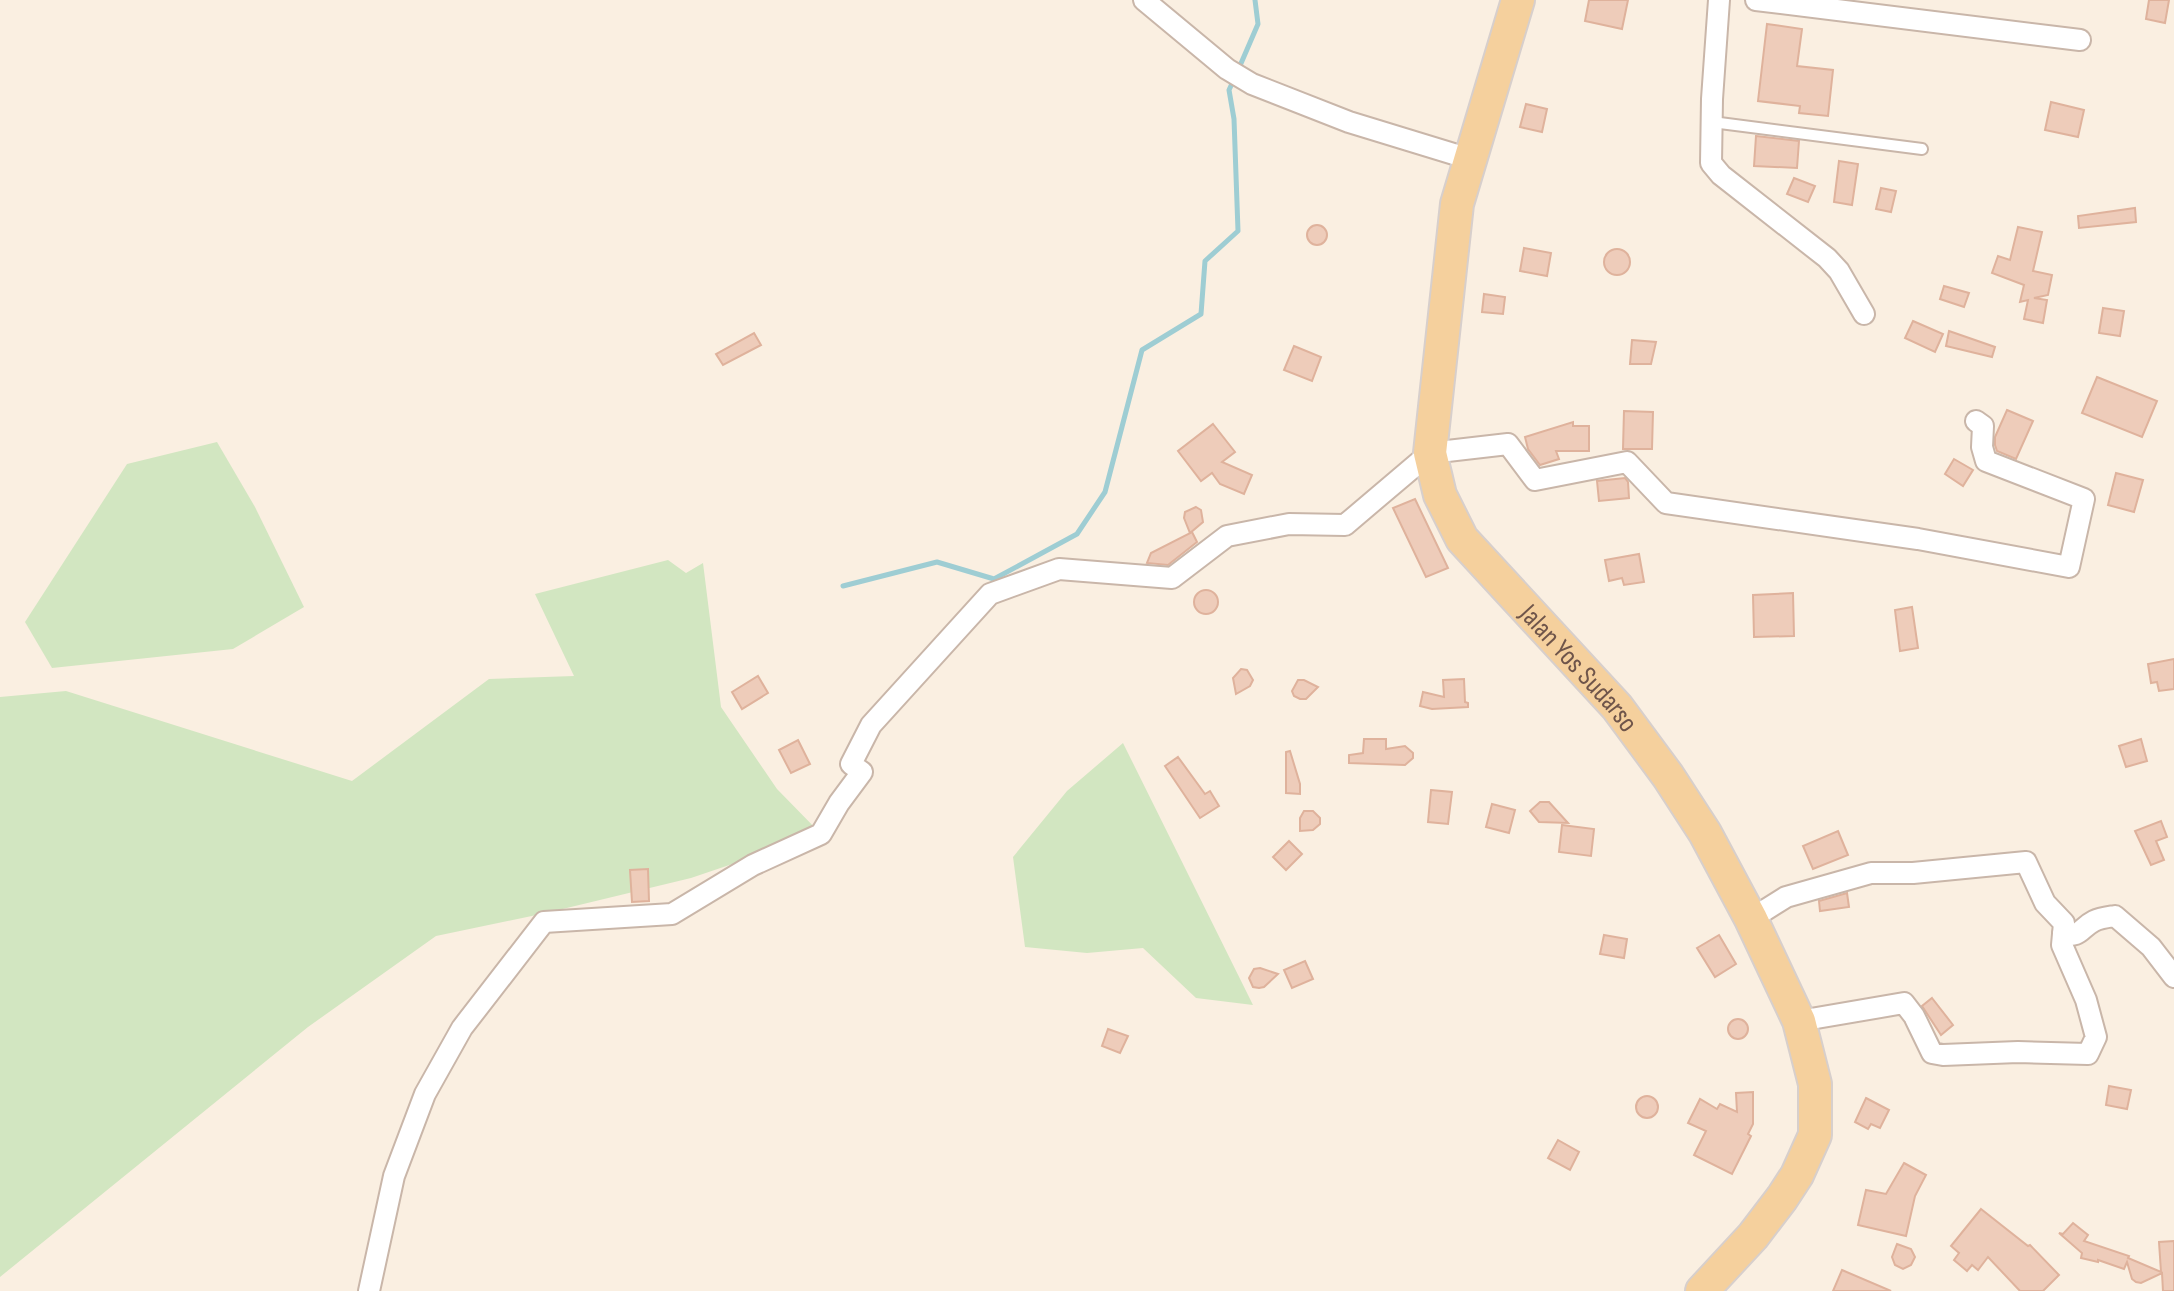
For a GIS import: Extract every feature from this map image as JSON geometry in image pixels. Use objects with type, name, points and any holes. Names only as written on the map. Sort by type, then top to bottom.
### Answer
[{"type":"main road","name":"Jalan Yos Sudarso","points":[[1518,0],[1457,204],[1430,453],[1440,495],[1462,539],[1617,707],[1668,776],[1705,833],[1751,919],[1799,1021],[1815,1084],[1815,1135],[1797,1175],[1782,1198],[1753,1236],[1702,1291]]},
{"type":"street","points":[[1144,0],[1234,73],[1349,122],[1470,159]]},
{"type":"street","points":[[1719,0],[1711,163],[1715,170],[1827,258],[1839,271],[1864,314]]},
{"type":"street","points":[[1756,0],[2080,40]]},
{"type":"street","points":[[369,1291],[394,1176],[425,1094],[462,1028],[544,922],[672,914],[753,865],[821,834],[862,772],[851,764],[871,725],[990,594],[1059,569],[1172,578],[1227,536],[1289,524],[1345,525],[1430,453],[1508,444],[1535,480],[1627,462],[1666,503],[1918,539],[2069,567],[2084,499],[1986,461],[1982,447],[1983,426],[1976,421]]},
{"type":"street","points":[[1751,919],[1786,897],[1871,873],[1913,873],[2026,862],[2045,903],[2064,923],[2062,945],[2086,1000],[2096,1037],[2088,1054],[1932,1053],[1904,1003],[1799,1021]]},
{"type":"street","points":[[2063,934],[2081,934],[2095,920],[2115,916],[2151,947],[2174,977]]},
{"type":"lane","points":[[1712,122],[1922,149]]},
{"type":"green space","points":[[217,442],[255,507],[304,607],[233,649],[52,668],[25,622],[127,464]]},
{"type":"green space","points":[[668,560],[686,573],[703,563],[721,707],[777,789],[821,834],[691,878],[436,936],[308,1027],[0,1277],[0,697],[66,691],[352,781],[489,679],[574,676],[535,594]]},
{"type":"green space","points":[[1123,743],[1253,1005],[1196,998],[1143,948],[1087,953],[1025,947],[1013,857],[1067,791]]},
{"type":"building","points":[[1589,0],[1628,0],[1622,29],[1585,21]]},
{"type":"building","points":[[2149,0],[2169,0],[2165,23],[2146,19]]},
{"type":"building","points":[[1767,24],[1802,29],[1797,66],[1833,70],[1828,116],[1799,113],[1800,106],[1758,101]]},
{"type":"building","points":[[2051,102],[2084,110],[2078,137],[2045,130]]},
{"type":"building","points":[[1526,104],[1547,109],[1542,132],[1520,127]]},
{"type":"building","points":[[1756,136],[1799,141],[1797,168],[1754,166]]},
{"type":"building","points":[[1839,161],[1858,164],[1852,205],[1834,202]]},
{"type":"building","points":[[1794,178],[1815,186],[1808,202],[1787,194]]},
{"type":"building","points":[[1881,188],[1896,191],[1891,212],[1876,209]]},
{"type":"building","points":[[2135,208],[2136,222],[2079,228],[2078,216]]},
{"type":"building","points":[[1317,225],[1324,228],[1327,235],[1324,242],[1317,245],[1310,242],[1307,235],[1310,228]]},
{"type":"building","points":[[2018,227],[2042,232],[2033,271],[2052,275],[2048,295],[2034,298],[2047,300],[2043,323],[2024,319],[2028,300],[2020,302],[2024,285],[1992,273],[1998,256],[2010,260]]},
{"type":"building","points":[[1524,248],[1551,253],[1547,276],[1520,271]]},
{"type":"building","points":[[1617,249],[1626,253],[1630,262],[1626,271],[1617,275],[1608,271],[1604,262],[1608,253]]},
{"type":"building","points":[[1944,286],[1969,293],[1964,307],[1940,299]]},
{"type":"building","points":[[1484,294],[1505,297],[1503,314],[1482,312]]},
{"type":"building","points":[[2103,308],[2124,311],[2120,336],[2099,333]]},
{"type":"building","points":[[1913,321],[1943,334],[1935,352],[1905,338]]},
{"type":"building","points":[[1949,331],[1995,347],[1992,357],[1946,346]]},
{"type":"building","points":[[754,333],[761,345],[723,365],[716,354]]},
{"type":"building","points":[[1632,340],[1656,342],[1651,364],[1630,364]]},
{"type":"building","points":[[1294,346],[1321,357],[1312,381],[1284,370]]},
{"type":"building","points":[[2097,377],[2157,401],[2142,437],[2082,413]]},
{"type":"building","points":[[2007,410],[2033,421],[2016,459],[1997,451],[1995,445],[1995,437]]},
{"type":"building","points":[[1624,411],[1653,412],[1652,449],[1623,449]]},
{"type":"building","points":[[1573,422],[1573,426],[1589,426],[1589,451],[1556,451],[1559,459],[1540,465],[1528,449],[1525,437]]},
{"type":"building","points":[[1213,424],[1235,452],[1222,462],[1252,475],[1244,494],[1220,484],[1212,473],[1201,481],[1178,451]]},
{"type":"building","points":[[1954,459],[1973,470],[1963,486],[1945,474]]},
{"type":"building","points":[[2116,473],[2143,480],[2134,512],[2108,505]]},
{"type":"building","points":[[1625,478],[1629,498],[1599,501],[1597,481]]},
{"type":"building","points":[[1415,499],[1448,568],[1426,577],[1393,508]]},
{"type":"building","points":[[1196,507],[1201,510],[1203,522],[1190,533],[1185,512]]},
{"type":"building","points":[[1192,532],[1197,542],[1168,565],[1147,563],[1151,553]]},
{"type":"building","points":[[1639,554],[1644,582],[1624,585],[1622,578],[1609,581],[1605,560]]},
{"type":"building","points":[[1201,590],[1211,590],[1218,597],[1218,607],[1211,614],[1201,614],[1194,607],[1194,597]]},
{"type":"building","points":[[1793,593],[1794,636],[1754,637],[1753,595]]},
{"type":"building","points":[[1912,607],[1918,648],[1900,651],[1895,610]]},
{"type":"building","points":[[2174,659],[2174,689],[2159,691],[2157,682],[2151,683],[2148,664]]},
{"type":"building","points":[[1241,669],[1247,670],[1253,680],[1250,686],[1236,694],[1233,678]]},
{"type":"building","points":[[758,676],[768,693],[742,709],[732,692]]},
{"type":"building","points":[[1464,679],[1468,707],[1432,709],[1420,706],[1423,692],[1444,697],[1443,680]]},
{"type":"building","points":[[1298,680],[1318,687],[1306,699],[1300,699],[1292,691]]},
{"type":"building","points":[[1364,739],[1386,739],[1386,749],[1405,746],[1413,753],[1413,758],[1405,765],[1349,763],[1349,755],[1363,753]]},
{"type":"building","points":[[2141,739],[2147,761],[2126,767],[2119,746]]},
{"type":"building","points":[[798,740],[810,764],[791,773],[779,750]]},
{"type":"building","points":[[1290,751],[1300,794],[1286,793],[1286,752]]},
{"type":"building","points":[[1178,757],[1205,794],[1210,791],[1219,806],[1200,818],[1165,766]]},
{"type":"building","points":[[1431,790],[1452,792],[1448,824],[1428,822]]},
{"type":"building","points":[[1540,802],[1549,802],[1568,823],[1539,822],[1530,811]]},
{"type":"building","points":[[1492,804],[1515,810],[1509,833],[1486,827]]},
{"type":"building","points":[[1304,811],[1313,811],[1320,818],[1320,824],[1313,830],[1300,831],[1300,818]]},
{"type":"building","points":[[2161,821],[2167,837],[2156,841],[2164,860],[2151,865],[2135,831]]},
{"type":"building","points":[[1562,825],[1594,829],[1591,856],[1559,852]]},
{"type":"building","points":[[1838,831],[1848,855],[1813,869],[1803,846]]},
{"type":"building","points":[[1289,841],[1302,854],[1286,870],[1273,857]]},
{"type":"building","points":[[648,869],[649,901],[632,902],[630,870]]},
{"type":"building","points":[[1847,893],[1849,907],[1820,911],[1819,901]]},
{"type":"building","points":[[1604,935],[1627,939],[1624,958],[1600,954]]},
{"type":"building","points":[[1719,935],[1736,964],[1715,977],[1697,948]]},
{"type":"building","points":[[1305,961],[1313,979],[1292,988],[1284,970]]},
{"type":"building","points":[[1254,969],[1278,974],[1264,987],[1253,987],[1249,978]]},
{"type":"building","points":[[1932,998],[1953,1025],[1941,1035],[1922,1006]]},
{"type":"building","points":[[1738,1019],[1745,1022],[1748,1029],[1745,1036],[1738,1039],[1731,1036],[1728,1029],[1731,1022]]},
{"type":"building","points":[[1108,1029],[1128,1036],[1120,1053],[1102,1046]]},
{"type":"building","points":[[2109,1086],[2131,1090],[2127,1109],[2106,1105]]},
{"type":"building","points":[[1753,1092],[1753,1124],[1748,1134],[1751,1136],[1732,1174],[1694,1155],[1706,1131],[1688,1123],[1700,1099],[1717,1109],[1720,1104],[1737,1112],[1736,1093]]},
{"type":"building","points":[[1647,1096],[1655,1099],[1658,1107],[1655,1115],[1647,1118],[1639,1115],[1636,1107],[1639,1099]]},
{"type":"building","points":[[1866,1098],[1889,1110],[1880,1128],[1871,1124],[1868,1129],[1855,1122]]},
{"type":"building","points":[[1558,1140],[1579,1152],[1570,1170],[1548,1158]]},
{"type":"building","points":[[1904,1163],[1926,1175],[1915,1196],[1906,1236],[1858,1225],[1866,1190],[1886,1194]]},
{"type":"building","points":[[1981,1209],[2030,1245],[2059,1275],[2043,1291],[2020,1291],[1988,1257],[1978,1270],[1972,1265],[1967,1271],[1954,1260],[1959,1253],[1951,1246]]},
{"type":"building","points":[[2073,1223],[2088,1235],[2084,1241],[2129,1256],[2161,1272],[2159,1242],[2174,1241],[2174,1291],[2163,1291],[2162,1273],[2141,1283],[2132,1279],[2127,1262],[2124,1269],[2081,1258],[2082,1253],[2059,1233],[2063,1234]]},
{"type":"building","points":[[1897,1244],[1911,1249],[1915,1257],[1911,1265],[1903,1269],[1895,1265],[1892,1257]]},
{"type":"building","points":[[1842,1270],[1891,1291],[1833,1291]]},
{"type":"waterway","points":[[1239,68],[1258,24],[1255,0]]},
{"type":"waterway","points":[[843,586],[937,562],[994,579],[1077,534],[1105,492],[1142,350],[1201,314],[1205,261],[1238,231],[1234,119],[1229,90],[1235,77]]}]
